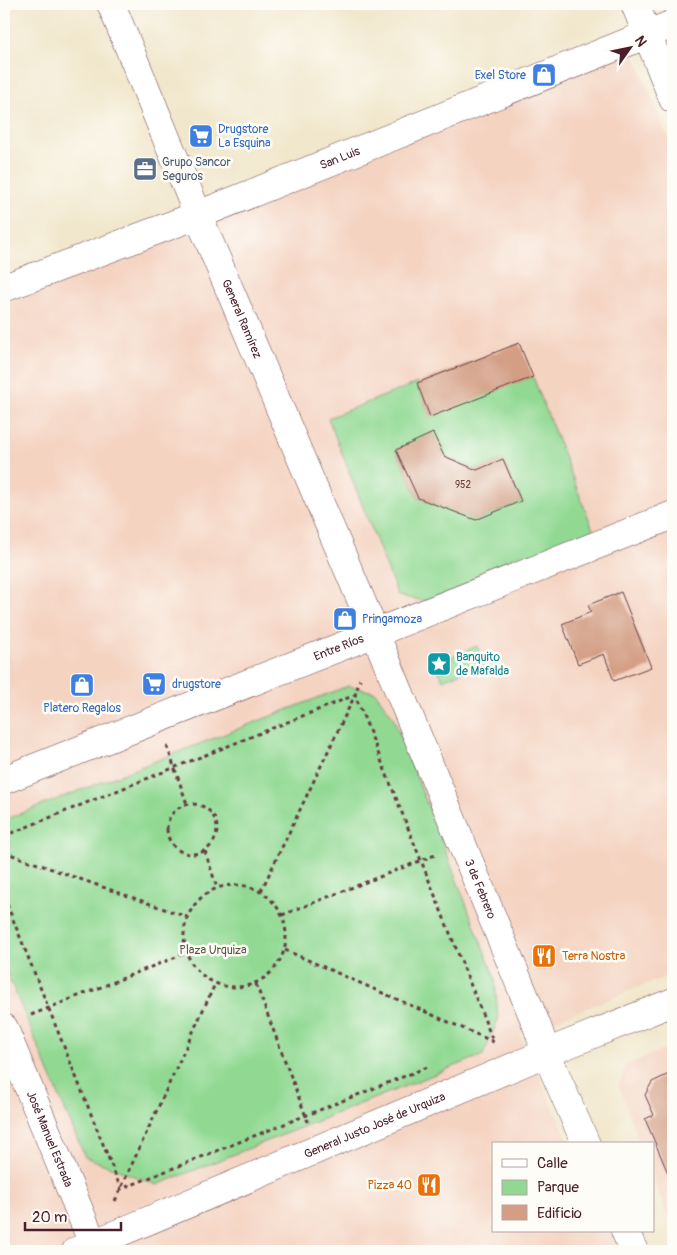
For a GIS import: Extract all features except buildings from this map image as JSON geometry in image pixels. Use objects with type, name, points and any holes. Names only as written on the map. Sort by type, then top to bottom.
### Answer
[{"type":"street","name":"General Ramírez","points":[[111,4],[375,633]]},
{"type":"street","points":[[635,4],[673,100]]},
{"type":"street","name":"San Luis","points":[[4,288],[198,215],[673,24]]},
{"type":"street","name":"Entre Ríos","points":[[4,780],[673,515]]},
{"type":"street","name":"3 de Febrero","points":[[375,633],[537,1026],[546,1053],[585,1142]]},
{"type":"street","name":"General Justo José de Urquiza","points":[[88,1249],[546,1053],[673,1002]]},
{"type":"street","name":"José Manuel Estrada","points":[[4,1028],[88,1249]]},
{"type":"street","points":[[625,1232],[634,1251]]},
{"type":"path","points":[[261,891],[355,696],[360,678]]},
{"type":"path","points":[[4,836],[355,696]]},
{"type":"path","points":[[355,696],[493,1041]]},
{"type":"path","points":[[158,720],[187,804]]},
{"type":"path","points":[[187,804],[203,806],[210,810],[217,824],[215,840],[205,851],[187,854],[179,851],[172,845],[168,838],[168,820],[172,812],[179,807],[187,804]]},
{"type":"path","points":[[282,915],[462,845]]},
{"type":"path","points":[[205,851],[217,888]]},
{"type":"path","points":[[4,852],[187,917]]},
{"type":"path","points":[[239,885],[261,891],[282,915],[287,938],[285,950],[275,970],[256,984],[235,988],[215,984],[202,976],[193,966],[186,953],[184,929],[187,917],[200,900],[217,888],[239,885]]},
{"type":"path","points":[[4,897],[121,1189]]},
{"type":"path","points":[[285,950],[493,1041],[502,1043]]},
{"type":"path","points":[[30,1015],[186,953]]},
{"type":"path","points":[[88,1249],[121,1189],[215,984]]},
{"type":"path","points":[[256,984],[318,1150]]},
{"type":"path","points":[[484,1045],[493,1041]]},
{"type":"path","points":[[121,1189],[430,1066]]},
{"type":"shaded area","points":[[632,49],[673,150],[673,974],[520,1034],[569,1142],[492,1142],[492,1232],[610,1232],[619,1251],[4,1251],[4,305]]},
{"type":"shaded area","points":[[673,1046],[673,1232],[654,1182],[654,1142],[639,1142],[619,1086],[626,1065]]},
{"type":"green space","points":[[533,377],[596,537],[429,602],[398,596],[328,418],[417,383],[428,411]],"holes":[[[433,433],[444,456],[477,470],[503,459],[521,501],[476,520],[418,498],[396,450]]]},
{"type":"green space","points":[[477,646],[484,663],[443,680],[436,666],[439,662]]},
{"type":"green space","name":"Plaza Urquiza","points":[[348,686],[375,692],[393,717],[495,978],[498,1020],[483,1055],[157,1185],[85,1157],[4,966],[4,820]]},
{"type":"place","name":"Exel Store","points":[[544,75]]},
{"type":"place","name":"Drugstore La Esquina","points":[[201,136]]},
{"type":"place","name":"Grupo Sancor Seguros","points":[[145,169]]},
{"type":"place","name":"Pringamoza","points":[[345,619]]},
{"type":"place","name":"Banquito de Mafalda","points":[[439,664]]},
{"type":"place","name":"drugstore","points":[[154,684]]},
{"type":"place","name":"Platero Regalos","points":[[82,685]]},
{"type":"place","name":"Terra Nostra","points":[[544,956]]},
{"type":"place","name":"Pizza 40","points":[[429,1185]]}]
